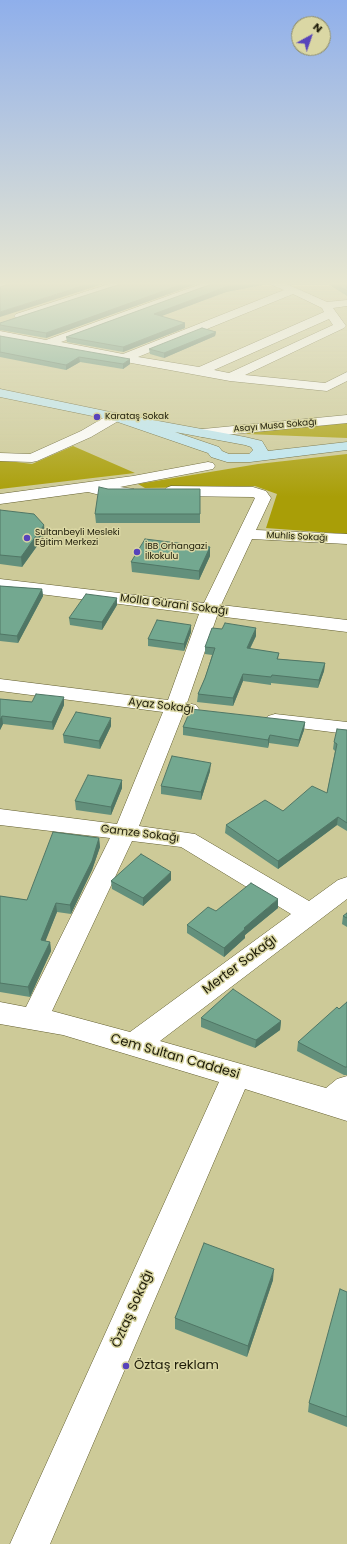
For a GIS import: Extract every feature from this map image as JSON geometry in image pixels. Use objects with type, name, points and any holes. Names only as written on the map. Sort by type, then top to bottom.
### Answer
[{"type":"street","points":[[96,353],[230,377],[327,387],[347,376]]},
{"type":"street","points":[[124,358],[136,353]]},
{"type":"street","points":[[199,372],[238,353]]},
{"type":"street","points":[[230,377],[285,353]]},
{"type":"street","points":[[0,393],[115,417],[248,441],[260,447],[261,450],[260,454],[250,458]]},
{"type":"street","points":[[0,457],[32,458],[86,434],[115,417],[215,452],[227,458],[235,459]]},
{"type":"street","name":"Asayı Musa Sokağı","points":[[203,433],[347,419]]},
{"type":"street","points":[[208,466],[218,444],[222,442],[347,442]]},
{"type":"street","points":[[0,499],[133,481],[235,459],[347,446]]},
{"type":"street","points":[[34,1019],[125,832],[175,708],[210,609],[263,498],[261,494],[253,492],[108,492],[88,487]]},
{"type":"street","name":"Muhlis Sokağı","points":[[247,534],[347,539]]},
{"type":"street","name":"Molla Gürani Sokağı","points":[[0,584],[347,626]]},
{"type":"street","name":"Ayaz Sokağı","points":[[0,685],[206,712]]},
{"type":"street","points":[[253,717],[347,728]]},
{"type":"street","name":"Gamze Sokağı","points":[[0,817],[187,840],[309,913]]},
{"type":"street","name":"Merter Sokağı","points":[[134,1045],[347,886]]},
{"type":"street","name":"Cem Sultan Caddesi","points":[[0,1013],[63,1024],[237,1075],[342,1099]]},
{"type":"street","name":"Öztaş Sokağı","points":[[30,1544],[237,1075]]},
{"type":"shaded area","points":[[347,421],[347,438],[246,434],[253,430]]},
{"type":"shaded area","points":[[73,446],[135,473],[0,489],[0,460],[32,464]]},
{"type":"shaded area","points":[[347,454],[347,534],[266,528],[277,494],[255,486],[145,488],[138,484],[258,464]]},
{"type":"building","points":[[5,353],[96,353],[130,359],[123,364],[79,357],[66,365]]},
{"type":"building","points":[[99,487],[108,489],[200,489],[200,514],[95,514]]},
{"type":"building","points":[[0,510],[34,514],[44,525],[21,557],[0,555]]},
{"type":"building","points":[[145,539],[210,547],[199,571],[131,562]]},
{"type":"building","points":[[0,586],[42,589],[17,636],[0,634]]},
{"type":"building","points":[[86,594],[117,598],[102,622],[69,618]]},
{"type":"building","points":[[157,620],[191,625],[184,644],[148,639]]},
{"type":"building","points":[[225,623],[256,628],[247,648],[279,653],[277,659],[325,663],[319,680],[272,675],[271,677],[243,674],[233,698],[198,694],[215,648],[205,647],[212,628],[222,629]]},
{"type":"building","points":[[36,694],[64,697],[52,722],[2,716],[0,720],[0,699],[32,702]]},
{"type":"building","points":[[191,709],[305,722],[299,740],[270,735],[268,740],[183,727]]},
{"type":"building","points":[[76,712],[111,718],[99,741],[63,735]]},
{"type":"building","points":[[337,729],[347,730],[347,823],[338,817],[278,861],[226,825],[265,800],[283,811],[312,786],[327,793],[337,744],[334,742]]},
{"type":"building","points":[[172,756],[211,763],[201,792],[161,786]]},
{"type":"building","points":[[88,775],[122,780],[111,807],[75,801]]},
{"type":"building","points":[[53,832],[99,838],[92,861],[70,905],[56,903],[41,940],[50,942],[28,987],[0,983],[0,896],[27,900]]},
{"type":"building","points":[[141,854],[171,872],[143,898],[111,881]]},
{"type":"building","points":[[251,883],[278,899],[244,928],[245,929],[224,948],[187,925],[208,907],[216,911]]},
{"type":"building","points":[[233,989],[281,1021],[256,1040],[201,1018]]},
{"type":"building","points":[[347,1002],[347,1067],[345,1067],[298,1042],[337,1007],[339,1009]]},
{"type":"building","points":[[204,1243],[274,1269],[248,1346],[175,1318]]},
{"type":"building","points":[[340,1289],[347,1292],[347,1417],[309,1403]]},
{"type":"place","name":"Karataş Sokak","points":[[97,417]]},
{"type":"place","name":"Sultanbeyli Mesleki Eğitim Merkezi","points":[[27,538]]},
{"type":"place","name":"İBB Orhangazi İlkokulu","points":[[137,552]]},
{"type":"place","name":"Öztaş reklam","points":[[126,1366]]}]
